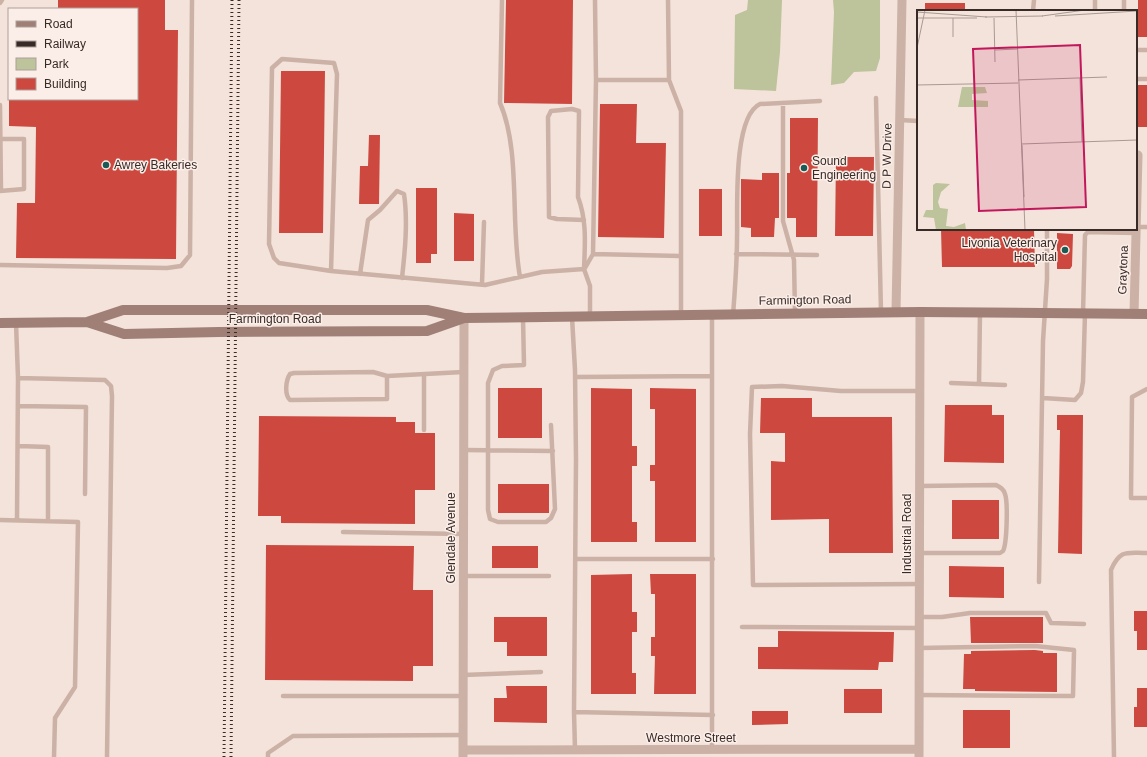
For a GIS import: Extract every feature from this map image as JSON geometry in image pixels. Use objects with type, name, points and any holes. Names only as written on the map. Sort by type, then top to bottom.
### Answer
[{"type":"main road","name":"Farmington Road","points":[[0,323],[87,322],[123,310],[427,310],[464,318],[881,312],[1045,312],[1147,314]]},
{"type":"main road","name":"Farmington Road","points":[[87,322],[124,334],[427,331],[464,318]]},
{"type":"street","name":"D P W Drive","points":[[896,312],[902,0]]},
{"type":"street","name":"Graytona","points":[[1137,211],[1140,155]]},
{"type":"street","name":"Graytona","points":[[1134,314],[1136,230]]},
{"type":"street","name":"Industrial Road","points":[[919,753],[920,312]]},
{"type":"street","name":"Glendale Avenue","points":[[463,753],[464,318]]},
{"type":"street","name":"Westmore Street","points":[[463,753],[575,750],[610,753],[673,753],[712,750],[734,754],[919,753]]},
{"type":"lane","points":[[0,265],[167,268],[181,266],[190,255],[192,0]]},
{"type":"lane","points":[[502,0],[500,103],[506,116],[512,156],[516,254],[520,277]]},
{"type":"lane","points":[[584,269],[593,254],[596,80],[595,0]]},
{"type":"lane","points":[[668,0],[669,80],[681,111],[681,315]]},
{"type":"lane","points":[[1033,10],[1034,0]]},
{"type":"lane","points":[[331,271],[337,74],[334,63],[282,59],[272,68],[270,244],[271,252],[279,263],[331,271],[360,274],[482,284],[542,272],[584,269]]},
{"type":"lane","points":[[596,80],[669,80]]},
{"type":"lane","points":[[876,98],[881,312]]},
{"type":"lane","points":[[733,315],[739,159],[746,123],[754,107],[760,104],[820,101]]},
{"type":"lane","points":[[783,103],[783,221],[784,232],[793,255],[795,314]]},
{"type":"lane","points":[[0,105],[0,139],[0,191],[24,189],[24,139],[0,139]]},
{"type":"lane","points":[[584,220],[557,219],[549,217],[548,117],[551,111],[572,109],[579,111],[578,198],[583,211],[584,220],[584,269],[590,286],[590,317]]},
{"type":"lane","points":[[900,120],[917,120]]},
{"type":"lane","points":[[360,274],[368,220],[380,210],[397,191],[404,194],[405,201],[405,253],[402,278]]},
{"type":"lane","points":[[482,284],[484,222]]},
{"type":"lane","points":[[1137,230],[1147,227]]},
{"type":"lane","points":[[1040,582],[1047,230]]},
{"type":"lane","points":[[1043,398],[1075,400],[1081,393],[1083,382],[1085,235],[1088,232],[1136,230]]},
{"type":"lane","points":[[593,254],[680,256]]},
{"type":"lane","points":[[736,254],[817,255]]},
{"type":"lane","points":[[979,384],[980,312]]},
{"type":"lane","points":[[712,315],[712,750]]},
{"type":"lane","points":[[572,317],[575,376],[575,750]]},
{"type":"lane","points":[[523,318],[524,365],[502,366],[494,370],[488,383],[488,510],[490,519],[498,522],[546,522],[551,518],[555,509],[551,425]]},
{"type":"lane","points":[[16,323],[19,446],[17,520]]},
{"type":"lane","points":[[387,376],[387,399],[290,400],[287,395],[288,378],[290,374],[294,373],[373,372],[387,376],[463,372]]},
{"type":"lane","points":[[424,375],[424,430]]},
{"type":"lane","points":[[575,376],[712,376]]},
{"type":"lane","points":[[18,378],[105,380],[111,386],[107,757]]},
{"type":"lane","points":[[951,383],[1005,385]]},
{"type":"lane","points":[[919,584],[753,585],[750,434],[752,386],[782,386],[841,391],[920,391]]},
{"type":"lane","points":[[1147,389],[1132,397],[1131,490],[1131,498],[1147,498]]},
{"type":"lane","points":[[18,406],[86,407],[85,494]]},
{"type":"lane","points":[[19,446],[48,447],[48,522]]},
{"type":"lane","points":[[463,450],[553,451]]},
{"type":"lane","points":[[919,553],[1000,553],[1003,551],[1006,543],[1006,494],[1000,487],[996,485],[920,486]]},
{"type":"lane","points":[[0,520],[78,522],[75,687],[55,718],[54,757]]},
{"type":"lane","points":[[343,532],[464,534]]},
{"type":"lane","points":[[1114,757],[1112,570],[1116,559],[1125,553],[1147,553]]},
{"type":"lane","points":[[575,558],[713,559]]},
{"type":"lane","points":[[463,576],[549,576]]},
{"type":"lane","points":[[919,617],[942,617],[970,614],[1046,613],[1051,623],[1084,624]]},
{"type":"lane","points":[[742,627],[919,628]]},
{"type":"lane","points":[[919,648],[1034,646],[1074,650],[1073,696],[919,695]]},
{"type":"lane","points":[[463,675],[541,672]]},
{"type":"lane","points":[[283,696],[463,696]]},
{"type":"lane","points":[[574,712],[713,715]]},
{"type":"lane","points":[[268,757],[268,753],[292,736],[463,734]]},
{"type":"green space","points":[[748,0],[782,0],[780,52],[776,91],[734,89],[735,15],[747,10]]},
{"type":"green space","points":[[833,0],[880,0],[880,58],[876,71],[854,72],[844,83],[831,85],[834,12]]},
{"type":"building","name":"Awrey Bakeries","points":[[58,0],[165,0],[165,30],[178,30],[176,259],[16,258],[17,203],[35,203],[36,127],[9,126],[9,100],[138,100],[138,8],[58,8]]},
{"type":"building","points":[[506,0],[573,0],[572,104],[504,103]]},
{"type":"building","points":[[1138,0],[1147,0],[1147,37],[1138,37]]},
{"type":"building","points":[[925,3],[965,3],[965,10],[925,10]]},
{"type":"building","points":[[281,71],[325,71],[323,233],[279,233]]},
{"type":"building","points":[[1137,85],[1147,85],[1147,127],[1137,127]]},
{"type":"building","points":[[600,104],[637,104],[636,143],[666,143],[664,238],[598,237]]},
{"type":"building","name":"Sound Engineering","points":[[790,118],[818,118],[817,237],[796,237],[796,218],[787,218],[787,173],[790,173]]},
{"type":"building","points":[[369,135],[380,135],[379,204],[359,204],[360,166],[368,166]]},
{"type":"building","points":[[836,157],[874,157],[873,236],[835,236]]},
{"type":"building","points":[[762,173],[779,173],[779,218],[775,218],[774,237],[751,237],[751,228],[741,227],[741,179],[762,180]]},
{"type":"building","points":[[416,188],[437,188],[437,254],[431,254],[431,263],[416,263]]},
{"type":"building","points":[[699,189],[722,189],[722,236],[699,236]]},
{"type":"building","points":[[454,213],[474,214],[474,261],[454,261]]},
{"type":"building","points":[[941,230],[1034,230],[1035,267],[942,267]]},
{"type":"building","name":"Livonia Veterinary Hospital","points":[[1057,233],[1073,234],[1072,266],[1070,269],[1057,269]]},
{"type":"building","points":[[498,388],[542,388],[542,438],[498,438]]},
{"type":"building","points":[[591,388],[632,389],[632,446],[637,446],[637,466],[632,466],[632,522],[637,522],[637,542],[591,542]]},
{"type":"building","points":[[650,388],[696,389],[696,542],[655,542],[655,481],[650,481],[650,465],[655,465],[655,409],[650,409]]},
{"type":"building","points":[[761,398],[812,398],[812,417],[892,417],[893,553],[829,553],[829,519],[771,520],[771,461],[785,462],[785,433],[760,433]]},
{"type":"building","points":[[945,405],[992,405],[992,415],[1004,415],[1004,463],[944,462]]},
{"type":"building","points":[[1057,415],[1083,415],[1082,554],[1058,553],[1060,430],[1057,430]]},
{"type":"building","points":[[259,416],[396,417],[396,422],[415,422],[415,433],[435,433],[435,490],[415,490],[415,524],[281,523],[281,516],[258,516]]},
{"type":"building","points":[[498,484],[549,484],[549,513],[498,513]]},
{"type":"building","points":[[952,500],[999,500],[999,539],[952,539]]},
{"type":"building","points":[[266,545],[414,546],[413,590],[433,590],[433,666],[413,666],[413,681],[265,680]]},
{"type":"building","points":[[492,546],[538,546],[538,568],[492,568]]},
{"type":"building","points":[[949,566],[1004,567],[1004,598],[949,597]]},
{"type":"building","points":[[632,574],[632,612],[637,612],[637,632],[632,632],[632,673],[636,673],[636,694],[591,694],[591,575]]},
{"type":"building","points":[[650,574],[696,574],[696,694],[654,694],[655,656],[651,656],[651,637],[655,637],[655,594],[651,594]]},
{"type":"building","points":[[1134,611],[1147,611],[1147,650],[1137,650],[1137,631],[1134,631]]},
{"type":"building","points":[[494,617],[547,617],[547,656],[507,656],[507,642],[494,642]]},
{"type":"building","points":[[970,617],[1043,617],[1043,643],[971,643]]},
{"type":"building","points":[[778,631],[894,632],[893,662],[879,662],[878,670],[758,669],[758,647],[778,647]]},
{"type":"building","points":[[971,651],[1043,651],[1043,653],[1057,653],[1057,692],[975,691],[975,689],[963,689],[964,654],[971,654]]},
{"type":"building","points":[[506,686],[547,686],[547,723],[494,722],[494,698],[507,698]]},
{"type":"building","points":[[1137,688],[1147,688],[1147,727],[1134,727],[1134,707],[1137,707]]},
{"type":"building","points":[[844,689],[882,689],[882,713],[844,713]]},
{"type":"building","points":[[963,710],[1010,710],[1010,748],[963,748]]},
{"type":"building","points":[[752,711],[788,711],[788,724],[752,725]]},
{"type":"railway","points":[[224,757],[232,0]]},
{"type":"railway","points":[[231,757],[239,0]]},
{"type":"place","name":"Awrey Bakeries","points":[[106,165]]},
{"type":"place","name":"Sound Engineering","points":[[804,168]]},
{"type":"place","name":"Livonia Veterinary Hospital","points":[[1065,250]]}]
